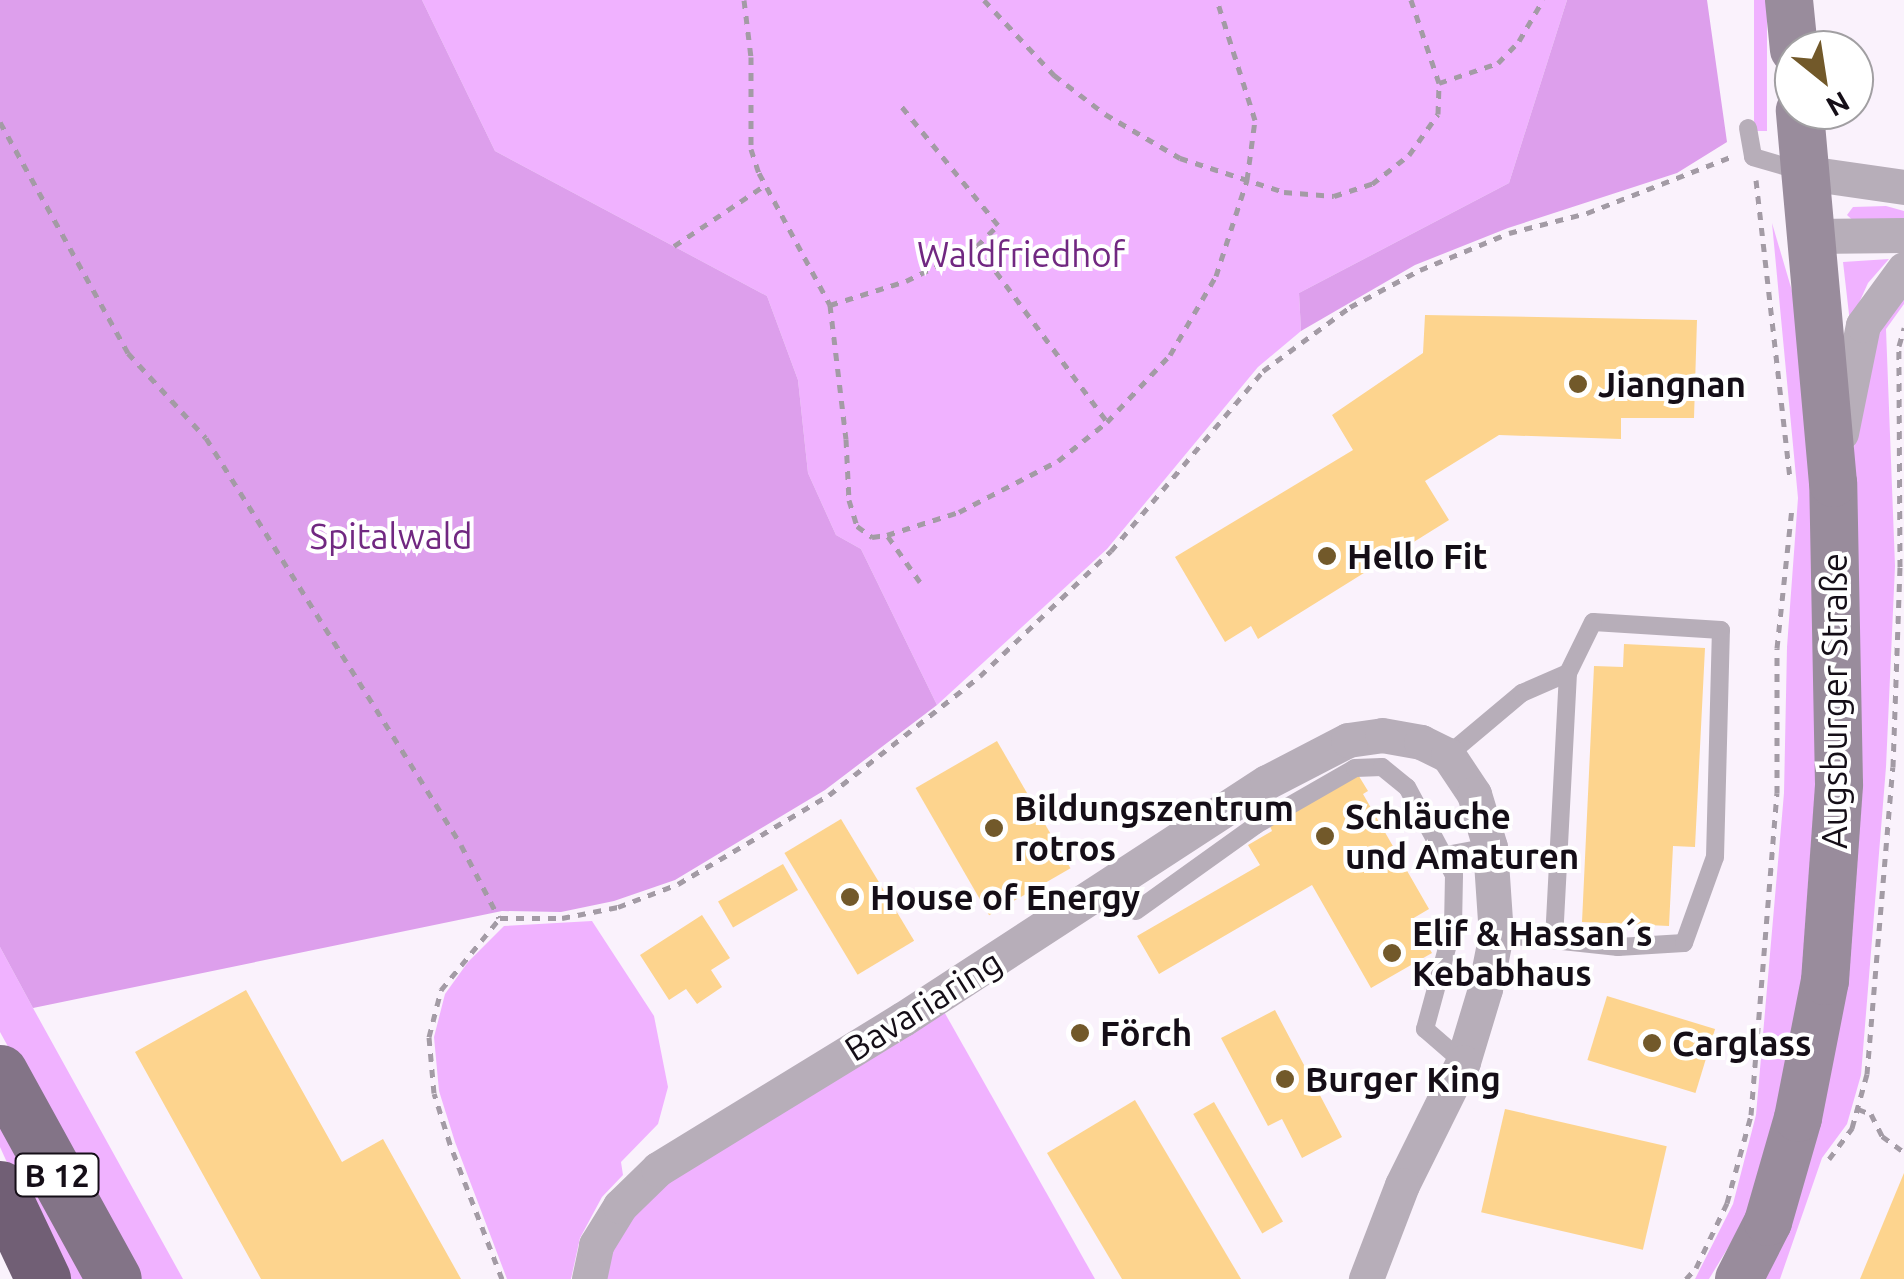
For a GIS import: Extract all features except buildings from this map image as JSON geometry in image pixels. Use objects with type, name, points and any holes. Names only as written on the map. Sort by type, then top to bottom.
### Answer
[{"type":"highway","name":"B 12","points":[[0,1188],[43,1279]]},
{"type":"main road","points":[[1789,0],[1792,30]]},
{"type":"main road","name":"Augsburger Straße","points":[[1739,1279],[1768,1222],[1798,1118],[1825,981],[1839,784],[1805,488],[1812,236],[1802,130]]},
{"type":"main road","name":"B 12","points":[[0,1072],[114,1279]]},
{"type":"street","points":[[1807,173],[1904,187]]},
{"type":"street","points":[[1812,236],[1904,235]]},
{"type":"street","points":[[1805,488],[1851,368],[1863,325],[1904,269]]},
{"type":"street","name":"Bavariaring","points":[[589,1279],[596,1245],[620,1206],[658,1169],[903,1019],[1266,782],[1348,740],[1382,735],[1421,742],[1448,755]]},
{"type":"street","points":[[1366,1279],[1402,1186],[1463,1062],[1486,989],[1496,934],[1490,847],[1474,794],[1448,755]]},
{"type":"lane","points":[[1748,128],[1753,156],[1807,173]]},
{"type":"lane","points":[[1496,934],[1618,947],[1684,943],[1715,857],[1720,630],[1593,622],[1568,674],[1554,940]]},
{"type":"lane","points":[[1448,755],[1522,692],[1568,674]]},
{"type":"lane","points":[[1136,911],[1256,824],[1355,768],[1382,767],[1407,787],[1454,875],[1453,926],[1425,1028],[1463,1062]]},
{"type":"lane","points":[[1446,856],[1490,847]]},
{"type":"path","points":[[744,0],[750,57],[751,148],[765,185],[830,305],[846,440],[848,500],[857,526],[872,536],[888,535],[960,512],[1018,485],[1107,422],[1170,355],[1216,276],[1247,180],[1255,120],[1217,0]]},
{"type":"path","points":[[984,0],[1054,75],[1105,114],[1180,158],[1284,192],[1334,196],[1372,184],[1409,155],[1438,114],[1439,84],[1411,0]]},
{"type":"path","points":[[1439,84],[1498,63],[1519,42],[1543,0]]},
{"type":"path","points":[[830,305],[906,282],[977,246],[998,225],[898,102]]},
{"type":"path","points":[[0,122],[128,353],[206,438],[461,845],[500,918]]},
{"type":"path","points":[[500,918],[562,918],[618,907],[663,890],[830,795],[980,676],[1111,551],[1263,371],[1350,307],[1420,270],[1509,233],[1587,213],[1722,158],[1753,156],[1805,488],[1777,648],[1778,793],[1751,1115],[1727,1204],[1696,1268],[1686,1279]]},
{"type":"path","points":[[674,246],[765,185]]},
{"type":"path","points":[[977,246],[1107,422]]},
{"type":"path","points":[[888,535],[920,582]]},
{"type":"path","points":[[500,918],[440,990],[429,1037],[434,1093],[502,1279]]},
{"type":"path","points":[[1858,1109],[1871,1114],[1882,1136],[1904,1152]]},
{"type":"green space","name":"Spitalwald","points":[[0,0],[422,0],[495,151],[767,296],[798,380],[808,473],[836,535],[861,549],[937,705],[825,790],[675,880],[614,901],[561,912],[502,911],[33,1008],[0,947]]},
{"type":"green space","name":"Waldfriedhof","points":[[422,0],[1567,0],[1509,183],[1299,293],[1301,331],[1258,367],[1107,549],[937,705],[861,549],[836,535],[808,473],[798,380],[767,296],[495,151]]},
{"type":"green space","points":[[1567,0],[1707,0],[1727,142],[1677,173],[1508,228],[1415,265],[1301,331],[1299,293],[1509,183]]},
{"type":"green space","points":[[1754,0],[1767,0],[1767,131],[1754,131]]},
{"type":"green space","points":[[1886,206],[1904,211],[1904,224],[1859,226],[1847,215],[1853,207]]},
{"type":"green space","points":[[1772,223],[1795,301],[1813,489],[1818,785],[1808,978],[1751,1210],[1709,1279],[1695,1279],[1733,1204],[1756,1115],[1784,793],[1787,647],[1798,498]]},
{"type":"green space","points":[[1889,259],[1868,283],[1850,323],[1843,262]]},
{"type":"green space","points":[[1904,285],[1904,304],[1886,329],[1895,566],[1886,767],[1861,1075],[1847,1124],[1822,1158],[1780,1279],[1762,1279],[1784,1228],[1847,481],[1879,325]]},
{"type":"green space","points":[[592,921],[654,1016],[668,1087],[658,1124],[621,1162],[623,1175],[602,1197],[580,1238],[571,1279],[507,1279],[439,1091],[434,1037],[445,994],[468,962],[504,926]]},
{"type":"green space","points":[[0,947],[183,1279],[136,1279],[0,1032]]},
{"type":"green space","points":[[942,1008],[1095,1279],[604,1279],[610,1253],[631,1217],[664,1181]]},
{"type":"green space","points":[[0,1103],[96,1279],[60,1279],[0,1147]]},
{"type":"place","name":"Jiangnan","points":[[1578,384]]},
{"type":"place","name":"Hello Fit","points":[[1327,556]]},
{"type":"place","name":"Bildungszentrum rotros","points":[[994,828]]},
{"type":"place","name":"Schläuche und Amaturen","points":[[1325,836]]},
{"type":"place","name":"House of Energy","points":[[850,897]]},
{"type":"place","name":"Elif & Hassan´s Kebabhaus","points":[[1392,953]]},
{"type":"place","name":"Förch","points":[[1080,1033]]},
{"type":"place","name":"Carglass","points":[[1652,1043]]},
{"type":"place","name":"Burger King","points":[[1285,1079]]}]
